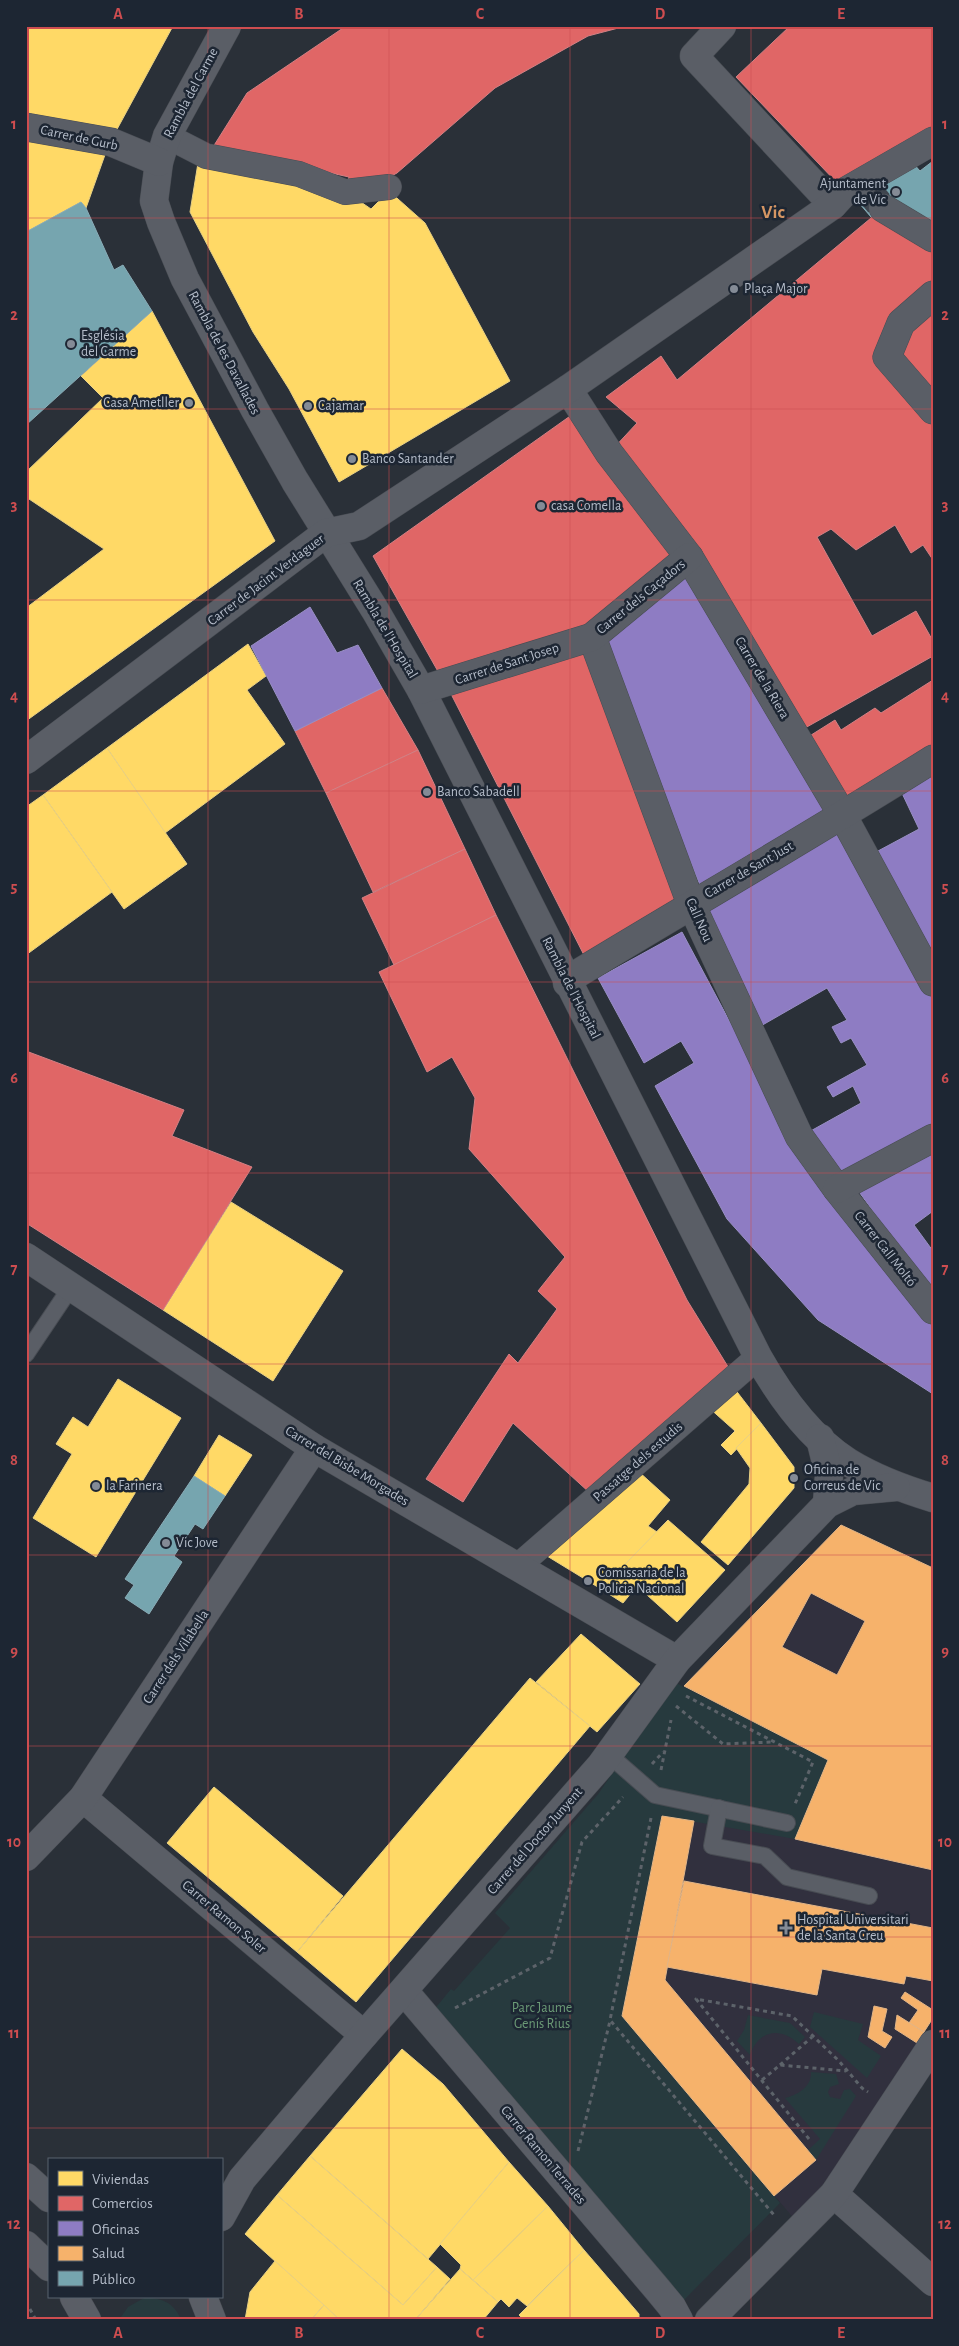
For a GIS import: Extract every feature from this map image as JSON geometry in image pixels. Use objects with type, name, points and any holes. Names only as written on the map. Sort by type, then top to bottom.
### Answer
[{"type":"street","name":"Rambla del Carme","points":[[163,149],[227,26]]},
{"type":"street","points":[[722,26],[694,56],[833,205]]},
{"type":"street","name":"Carrer de Gurb","points":[[26,126],[111,142],[163,149]]},
{"type":"street","points":[[568,389],[833,205],[846,191],[933,141]]},
{"type":"street","points":[[163,149],[299,174],[344,192],[389,187]]},
{"type":"street","name":"Rambla de les Davallades","points":[[163,149],[154,201],[185,279],[255,410],[326,533]]},
{"type":"street","points":[[883,208],[933,238]]},
{"type":"street","points":[[933,295],[901,323],[887,357],[933,410]]},
{"type":"street","name":"Carrer de Jacint Verdaguer","points":[[26,760],[326,533],[358,526],[568,389]]},
{"type":"street","name":"Carrer de la Riera","points":[[568,389],[609,453],[690,557],[843,816],[933,982]]},
{"type":"street","name":"Rambla de l'Hospital","points":[[326,533],[375,610],[421,690],[567,983],[758,1357],[776,1388],[820,1438],[847,1461],[896,1487],[933,1498]]},
{"type":"street","name":"Carrer dels Caçadors","points":[[592,637],[690,557]]},
{"type":"street","name":"Carrer de Sant Josep","points":[[421,690],[592,637]]},
{"type":"street","name":"Call Nou","points":[[592,637],[691,904],[799,1136],[837,1189]]},
{"type":"street","name":"Carrer de Sant Just","points":[[567,983],[572,977],[691,904],[843,816],[933,759]]},
{"type":"street","points":[[837,1189],[933,1138]]},
{"type":"street","name":"Carrer Call Moltó","points":[[837,1189],[933,1310]]},
{"type":"street","name":"Carrer del Bisbe Morgades","points":[[26,1257],[314,1448],[677,1660]]},
{"type":"street","name":"Passatge dels estudis","points":[[518,1566],[758,1357]]},
{"type":"street","name":"Rambla de l'Hospital","points":[[820,1438],[828,1475],[827,1504],[853,1491],[896,1487]]},
{"type":"street","name":"Carrer dels Vilabella","points":[[26,1857],[83,1798],[314,1448]]},
{"type":"street","name":"Carrer del Doctor Junyent","points":[[222,2214],[232,2186],[404,1991],[608,1754],[677,1660],[827,1504]]},
{"type":"street","name":"Carrer Ramon Soler","points":[[83,1798],[364,2035]]},
{"type":"street","name":"Carrer Ramon Terrades","points":[[404,1991],[658,2290],[672,2307],[679,2320]]},
{"type":"street","points":[[709,2320],[834,2194],[933,2044]]},
{"type":"street","points":[[26,2177],[48,2197]]},
{"type":"street","points":[[834,2194],[933,2282]]},
{"type":"street","points":[[26,2245],[48,2266]]},
{"type":"street","points":[[75,2298],[89,2320]]},
{"type":"street","points":[[89,2320],[98,2298]]},
{"type":"street","points":[[203,2298],[212,2320]]},
{"type":"lane","points":[[26,1354],[71,1287]]},
{"type":"lane","points":[[608,1754],[656,1795],[787,1823]]},
{"type":"lane","points":[[719,1808],[712,1846],[764,1856],[787,1877],[869,1896]]},
{"type":"path","points":[[686,1696],[813,1762],[787,1823]]},
{"type":"path","points":[[576,2158],[610,2020],[675,1698]]},
{"type":"path","points":[[674,1704],[723,1744],[774,1742]]},
{"type":"path","points":[[452,2010],[550,1958],[582,1842],[664,1751]]},
{"type":"path","points":[[809,2139],[696,1999],[792,2016],[862,2088],[893,2104]]},
{"type":"path","points":[[610,2020],[792,2237]]},
{"type":"path","points":[[762,2080],[812,2036]]},
{"type":"path","points":[[780,2065],[847,2071]]},
{"type":"path","points":[[26,2302],[36,2320]]},
{"type":"shaded area","name":"Hospital Universitari de la Santa Creu","points":[[841,1525],[933,1568],[933,2018],[823,2192],[796,2221],[622,2016],[662,1816],[828,1760],[684,1686]]},
{"type":"green space","name":"Parc Jaume Genís Rius","points":[[674,1682],[828,1760],[795,1839],[662,1816],[622,2016],[780,2203],[681,2303],[433,2011],[451,1989],[454,1991],[510,1928],[495,1913],[599,1793]]},
{"type":"green space","points":[[814,2012],[863,2024],[858,2040],[881,2056],[867,2078],[810,2027]]},
{"type":"green space","points":[[748,2015],[790,2023],[805,2037],[799,2044],[785,2035],[771,2033],[759,2040],[750,2055],[737,2041],[744,2030]]},
{"type":"green space","points":[[811,2072],[836,2074],[839,2084],[830,2087],[828,2092],[830,2097],[840,2099],[844,2090],[850,2089],[856,2096],[816,2160],[808,2150],[820,2139],[785,2098],[803,2090],[809,2082]]},
{"type":"green space","points":[[144,2298],[167,2302],[175,2309],[181,2320],[119,2320],[128,2307]]},
{"type":"building: Viviendas","points":[[26,26],[173,26],[115,133],[26,119]]},
{"type":"building: Viviendas","points":[[26,140],[106,152],[86,208],[81,202],[26,232]]},
{"type":"building: Viviendas","points":[[198,163],[304,181],[345,205],[355,198],[371,209],[389,191],[425,223],[510,381],[339,482],[289,389],[253,332],[190,212]]},
{"type":"building: Viviendas","points":[[152,311],[275,541],[26,721],[26,608],[104,549],[26,497],[26,472],[103,398],[81,376]]},
{"type":"building: Viviendas","points":[[248,644],[266,676],[247,690],[285,744],[165,833],[107,748]]},
{"type":"building: Viviendas","points":[[107,748],[187,864],[124,909],[43,795]]},
{"type":"building: Viviendas","points":[[43,795],[112,892],[26,955],[26,807]]},
{"type":"building: Viviendas","points":[[231,1202],[343,1271],[273,1381],[163,1310]]},
{"type":"building: Viviendas","name":"la Farinera","points":[[118,1379],[181,1418],[96,1557],[33,1518],[72,1454],[56,1444],[73,1417],[88,1427]]},
{"type":"building: Viviendas","points":[[731,1384],[761,1423],[731,1455],[721,1445],[735,1431],[707,1406]]},
{"type":"building: Viviendas","name":"Oficina de Correus de Vic","points":[[761,1423],[794,1467],[794,1488],[728,1565],[701,1542],[749,1484],[750,1468],[736,1448]]},
{"type":"building: Viviendas","points":[[219,1435],[252,1455],[225,1496],[194,1476]]},
{"type":"building: Viviendas","points":[[638,1471],[670,1500],[648,1526],[657,1532],[601,1589],[547,1556]]},
{"type":"building: Viviendas","points":[[668,1520],[725,1570],[677,1622],[637,1586],[623,1603],[601,1589]]},
{"type":"building: Viviendas","points":[[581,1634],[640,1684],[597,1732],[536,1682]]},
{"type":"building: Viviendas","points":[[530,1678],[590,1726],[356,2002],[297,1952]]},
{"type":"building: Viviendas","points":[[214,1787],[343,1896],[297,1952],[167,1843]]},
{"type":"building: Viviendas","points":[[402,2049],[443,2084],[509,2162],[428,2259],[310,2156]]},
{"type":"building: Viviendas","points":[[310,2156],[437,2267],[403,2305],[277,2195]]},
{"type":"building: Viviendas","points":[[509,2162],[548,2206],[473,2280],[460,2269],[461,2265],[440,2244]]},
{"type":"building: Viviendas","points":[[277,2195],[403,2305],[437,2267],[450,2279],[415,2320],[340,2320],[245,2234]]},
{"type":"building: Viviendas","points":[[548,2206],[584,2250],[527,2306],[517,2298],[509,2307],[501,2299],[498,2302],[473,2280]]},
{"type":"building: Viviendas","points":[[584,2250],[639,2314],[639,2320],[524,2320],[519,2315]]},
{"type":"building: Viviendas","points":[[275,2261],[324,2305],[311,2320],[245,2320],[250,2292]]},
{"type":"building: Viviendas","points":[[460,2269],[498,2302],[483,2320],[415,2320]]},
{"type":"building: Viviendas","points":[[324,2305],[340,2320],[311,2320]]},
{"type":"building: Comercios","points":[[346,26],[626,26],[588,36],[495,88],[397,173],[374,185],[346,187],[349,177],[213,147],[247,93]]},
{"type":"building: Comercios","points":[[790,26],[933,26],[933,135],[840,186],[736,77]]},
{"type":"building: Comercios","points":[[877,213],[933,248],[933,286],[889,326],[933,419],[933,560],[923,545],[911,553],[895,525],[856,550],[831,529],[817,537],[872,636],[916,611],[933,641],[933,656],[805,728],[612,450],[637,423],[606,397],[661,356],[677,380]]},
{"type":"building: Comercios","points":[[933,304],[933,396],[891,352]]},
{"type":"building: Comercios","name":"casa Comella","points":[[573,414],[678,559],[582,632],[440,675],[373,556]]},
{"type":"building: Comercios","points":[[588,646],[679,900],[587,961],[449,690]]},
{"type":"building: Comercios","points":[[933,680],[933,750],[846,804],[808,737],[835,720],[841,730],[875,708],[881,713]]},
{"type":"building: Comercios","points":[[382,688],[418,750],[326,793],[295,731]]},
{"type":"building: Comercios","points":[[418,750],[465,849],[373,892],[326,793]]},
{"type":"building: Comercios","points":[[465,849],[496,915],[394,965],[362,898]]},
{"type":"building: Comercios","points":[[496,915],[687,1300],[730,1370],[590,1493],[513,1423],[463,1502],[426,1479],[509,1354],[518,1363],[557,1309],[538,1291],[565,1257],[469,1149],[475,1098],[452,1057],[427,1072],[379,972]]},
{"type":"building: Comercios","points":[[26,1051],[184,1110],[172,1136],[252,1167],[163,1310],[26,1223]]},
{"type":"building: Oficinas","points":[[689,572],[835,810],[702,890],[598,642]]},
{"type":"building: Oficinas","points":[[310,607],[337,653],[358,645],[382,688],[295,731],[251,646]]},
{"type":"building: Oficinas","points":[[933,768],[933,961],[878,851],[919,829],[900,789]]},
{"type":"building: Oficinas","points":[[842,826],[933,994],[933,1125],[837,1173],[807,1133],[861,1103],[853,1086],[833,1097],[827,1087],[867,1065],[851,1038],[841,1043],[832,1027],[847,1020],[827,988],[759,1027],[705,906]]},
{"type":"building: Oficinas","points":[[682,932],[786,1127],[933,1321],[933,1394],[818,1320],[727,1219],[655,1086],[694,1063],[681,1041],[644,1063],[598,978]]},
{"type":"building: Oficinas","points":[[933,1151],[933,1211],[914,1225],[933,1251],[933,1295],[857,1189]]},
{"type":"building: Salud","points":[[841,1525],[933,1568],[933,1870],[795,1839],[828,1760],[684,1686]],"holes":[[[811,1593],[865,1621],[837,1675],[782,1647]]]},
{"type":"building: Salud","points":[[662,1816],[694,1821],[665,1980],[816,2160],[774,2196],[622,2016]]},
{"type":"building: Salud","points":[[684,1881],[933,1928],[933,1981],[906,1976],[904,1984],[822,1969],[817,1995],[667,1967]]},
{"type":"building: Salud","points":[[905,1992],[933,2010],[933,2018],[924,2032],[909,2023],[918,2010],[901,1998]]},
{"type":"building: Salud","points":[[874,2006],[887,2009],[882,2031],[892,2037],[885,2048],[868,2037]]},
{"type":"building: Salud","points":[[897,2015],[924,2032],[917,2043],[895,2029]]},
{"type":"building: Público","name":"Ajuntament de Vic","points":[[933,161],[933,224],[877,213],[871,217],[853,196],[912,162],[920,171]]},
{"type":"building: Público","name":"Església del Carme","points":[[81,202],[86,208],[114,270],[123,265],[152,311],[26,425],[26,232]]},
{"type":"building: Público","name":"Vic Jove","points":[[194,1476],[225,1496],[203,1529],[195,1524],[174,1556],[182,1562],[149,1614],[125,1598],[134,1585],[125,1579]]},
{"type":"tunnel","points":[[861,182],[883,208]]},
{"type":"place","name":"Ajuntament de Vic","points":[[896,192]]},
{"type":"place","name":"Plaça Major","points":[[734,289]]},
{"type":"place","name":"Església del Carme","points":[[71,344]]},
{"type":"place","name":"Casa Ametller","points":[[189,403]]},
{"type":"place","name":"Cajamar","points":[[308,406]]},
{"type":"place","name":"Banco Santander","points":[[352,459]]},
{"type":"place","name":"casa Comella","points":[[541,506]]},
{"type":"place","name":"Banco Sabadell","points":[[427,792]]},
{"type":"place","name":"Oficina de Correus de Vic","points":[[794,1478]]},
{"type":"place","name":"la Farinera","points":[[96,1486]]},
{"type":"place","name":"Vic Jove","points":[[166,1543]]},
{"type":"place","name":"Comissaria de la Policia Nacional","points":[[588,1581]]},
{"type":"place","name":"Hospital Universitari de la Santa Creu","points":[[786,1928]]},
{"type":"district","name":"Vic","points":[[773,212]]}]
